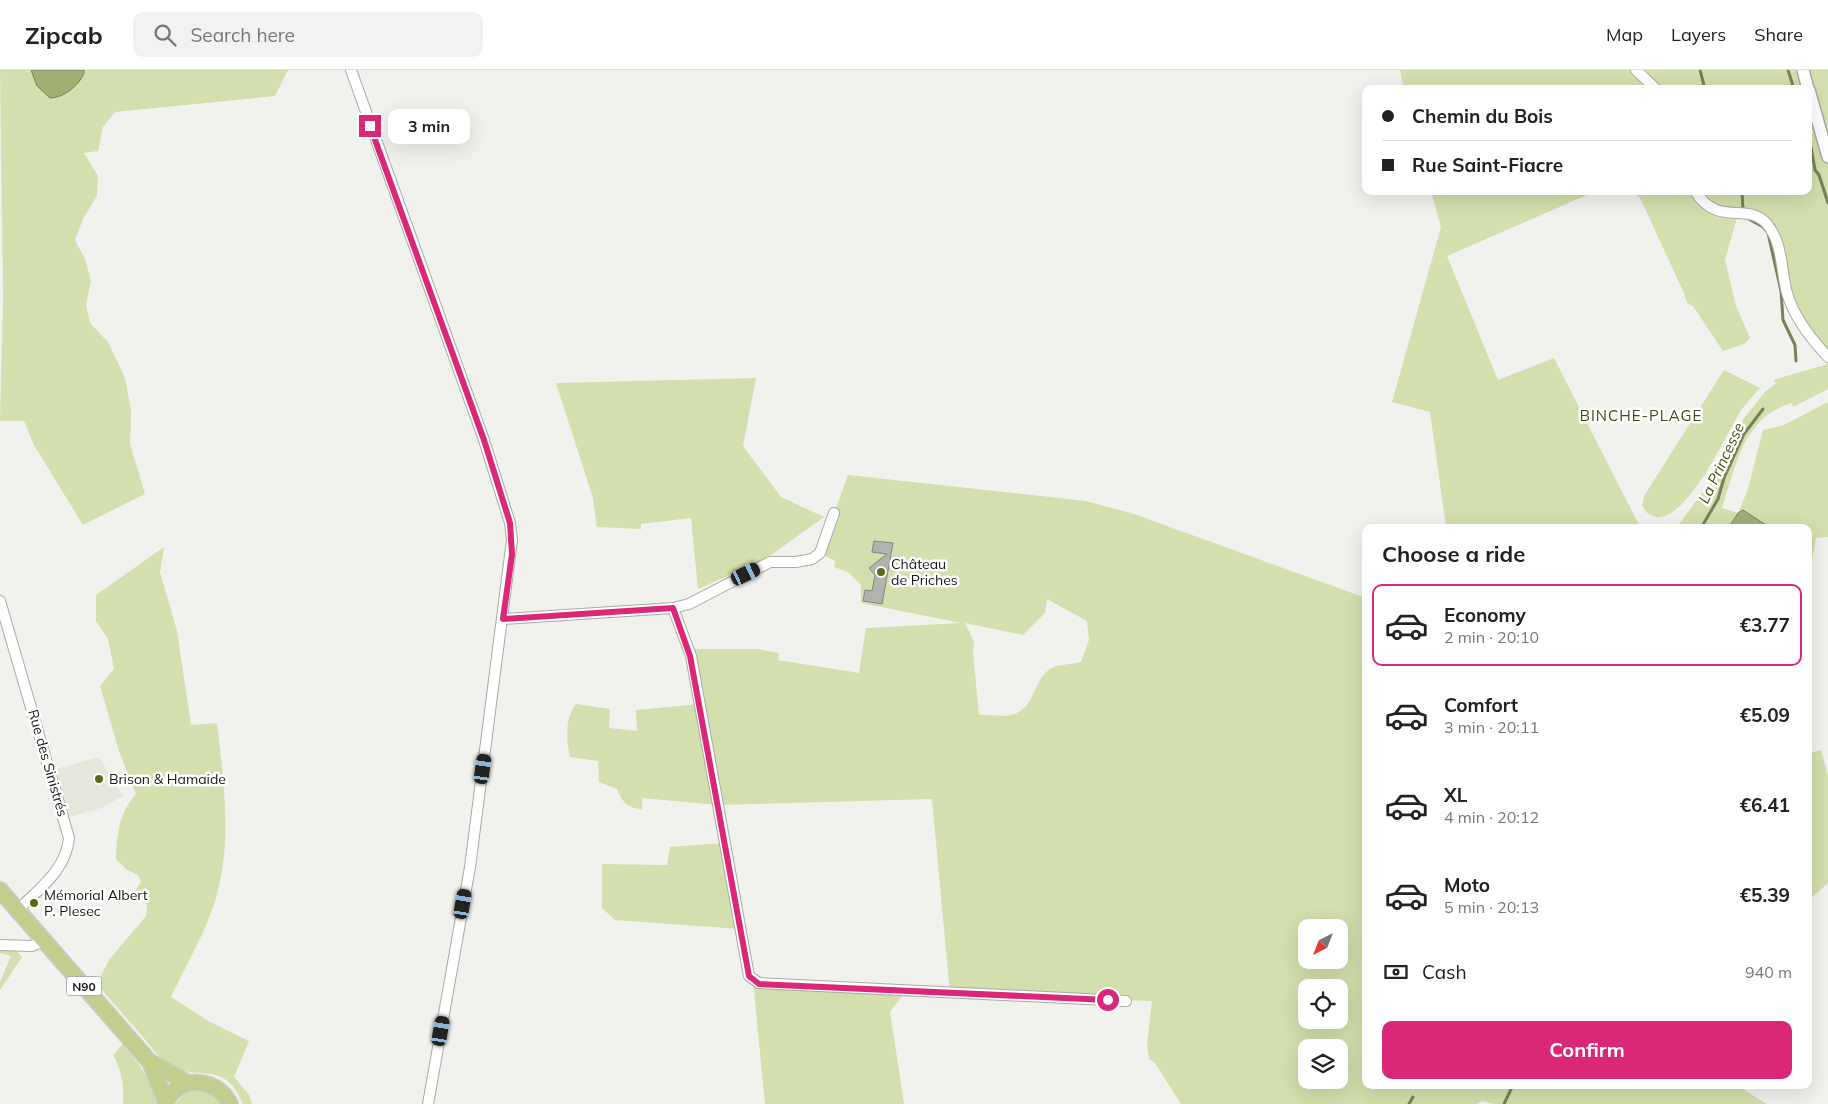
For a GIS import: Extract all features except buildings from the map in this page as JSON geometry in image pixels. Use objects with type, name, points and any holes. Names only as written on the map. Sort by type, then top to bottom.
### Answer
[{"type":"main road","name":"N90","points":[[0,890],[149,1061],[166,1103]]},
{"type":"main road","name":"N90","points":[[149,1061],[188,1083],[210,1084],[220,1089],[230,1104]]},
{"type":"main road","name":"N90","points":[[166,1103],[175,1090],[188,1083]]},
{"type":"street","points":[[351,70],[484,440],[510,523],[512,554],[470,867],[428,1104]]},
{"type":"street","points":[[1636,70],[1652,85]]},
{"type":"street","points":[[1803,70],[1808,85]]},
{"type":"street","points":[[1812,100],[1828,157]]},
{"type":"street","points":[[1699,195],[1708,205],[1719,211],[1738,214],[1749,213],[1760,217],[1773,233],[1791,305],[1801,323],[1828,358]]},
{"type":"street","points":[[503,619],[673,608],[689,604],[770,562],[796,562],[812,559],[820,553],[834,513]]},
{"type":"street","name":"Rue des Sinistrés","points":[[0,601],[69,838],[68,852],[58,871],[18,910]]},
{"type":"street","points":[[673,608],[690,656],[747,967],[749,976],[753,981],[759,984],[905,992],[1126,1001]]},
{"type":"street","points":[[0,945],[32,946],[44,941]]},
{"type":"shaded area","points":[[0,70],[31,70],[37,86],[50,98],[61,96],[70,90],[84,73],[84,70],[288,70],[275,96],[115,112],[103,127],[98,151],[84,153],[98,176],[97,196],[83,219],[75,240],[85,259],[91,281],[86,305],[90,323],[108,342],[125,378],[131,410],[130,444],[145,494],[83,525],[34,445],[24,421],[0,421],[3,297]]},
{"type":"shaded area","points":[[31,70],[84,70],[84,73],[82,78],[70,90],[60,96],[50,98],[37,86]]},
{"type":"shaded area","points":[[1400,70],[1828,70],[1828,357],[1801,323],[1778,245],[1763,220],[1738,214],[1725,260],[1736,306],[1750,338],[1744,344],[1723,351],[1693,306],[1687,303],[1641,200],[1637,195],[1812,195],[1812,85],[1403,85]]},
{"type":"shaded area","points":[[1432,195],[1587,195],[1447,256],[1498,380],[1554,358],[1638,524],[1446,524],[1430,412],[1392,402],[1441,227]]},
{"type":"shaded area","points":[[1828,364],[1828,389],[1793,407],[1792,403],[1775,410],[1762,419],[1752,431],[1737,460],[1722,508],[1738,513],[1731,524],[1679,524],[1714,477],[1744,418],[1765,392],[1776,383],[1773,380]]},
{"type":"shaded area","points":[[1724,370],[1760,388],[1742,409],[1716,456],[1690,495],[1676,509],[1662,517],[1648,513],[1642,506],[1644,496]]},
{"type":"shaded area","points":[[756,378],[743,446],[781,497],[824,517],[764,560],[698,589],[691,518],[641,524],[641,529],[597,527],[593,498],[556,383]]},
{"type":"shaded area","points":[[1828,402],[1828,537],[1816,538],[1812,560],[1812,524],[1764,524],[1743,510],[1738,513],[1748,489],[1763,430],[1784,425]]},
{"type":"shaded area","points":[[848,475],[1086,501],[1134,514],[1362,597],[1362,1089],[1743,1089],[1767,1104],[1495,1104],[1482,1101],[1477,1104],[1181,1104],[1155,1063],[1149,1059],[1147,1045],[1152,1001],[950,994],[932,799],[717,805],[642,798],[642,809],[629,806],[621,798],[617,789],[599,782],[598,761],[570,757],[567,729],[572,710],[576,704],[610,709],[609,728],[637,731],[636,710],[699,704],[687,649],[757,649],[779,653],[778,660],[859,673],[866,628],[961,623],[861,603],[861,585],[848,572],[834,567],[835,561],[820,553]],"holes":[[[1047,599],[1087,621],[1089,640],[1081,662],[1057,666],[1047,671],[1027,705],[1014,714],[1006,716],[979,715],[973,653],[974,642],[965,623],[1023,635],[1045,613]]]},
{"type":"shaded area","points":[[1743,510],[1764,524],[1731,524],[1738,513]]},
{"type":"shaded area","points":[[164,547],[160,572],[177,631],[191,725],[217,723],[225,806],[225,849],[218,890],[209,918],[171,997],[210,1022],[249,1041],[234,1077],[249,1095],[252,1104],[243,1104],[236,1090],[228,1081],[219,1076],[181,1070],[166,1062],[155,1052],[97,984],[109,960],[146,916],[147,905],[134,892],[141,882],[138,875],[127,870],[116,859],[122,816],[136,794],[119,751],[100,686],[114,669],[108,639],[96,621],[96,595]]},
{"type":"shaded area","points":[[1821,750],[1828,775],[1828,883],[1812,897],[1812,752]]},
{"type":"shaded area","points":[[99,757],[123,796],[101,808],[69,817],[53,770]]},
{"type":"shaded area","points":[[724,843],[740,929],[615,920],[602,908],[602,864],[667,865],[670,847]]},
{"type":"shaded area","points":[[0,949],[16,951],[22,957],[0,990],[0,982],[11,956],[0,953]]},
{"type":"shaded area","points":[[753,981],[905,992],[890,1012],[904,1104],[765,1104]]},
{"type":"shaded area","points":[[123,1044],[139,1065],[152,1087],[156,1104],[123,1104],[122,1078],[113,1055]]},
{"type":"shaded area","points":[[197,1091],[210,1093],[221,1104],[175,1104],[185,1094]]},
{"type":"waterway","name":"La Princesse","points":[[1700,70],[1704,85]]},
{"type":"waterway","points":[[1788,70],[1793,85]]},
{"type":"waterway","points":[[1812,153],[1815,170],[1819,175],[1828,203]]},
{"type":"waterway","name":"La Princesse","points":[[1742,195],[1743,210]]},
{"type":"waterway","name":"La Princesse","points":[[1747,218],[1763,227],[1768,233],[1781,291],[1783,320],[1795,345],[1796,361]]},
{"type":"waterway","name":"La Princesse","points":[[1703,524],[1718,499],[1724,478],[1744,434],[1763,409]]},
{"type":"waterway","name":"La Princesse","points":[[1504,1104],[1511,1089]]},
{"type":"waterway","points":[[1409,1104],[1413,1097]]},
{"type":"place","name":"Château de Priches","points":[[881,572]]},
{"type":"place","name":"Brison & Hamaide","points":[[99,779]]},
{"type":"place","name":"Mémorial Albert P. Plesec","points":[[34,903]]},
{"type":"district","name":"BINCHE-PLAGE","points":[[1641,415]]},
{"type":"route","points":[[370,126],[484,440],[510,523],[512,554],[503,619],[673,608],[677,615],[690,656],[749,976],[753,981],[759,984],[905,992],[1108,1000]]}]
